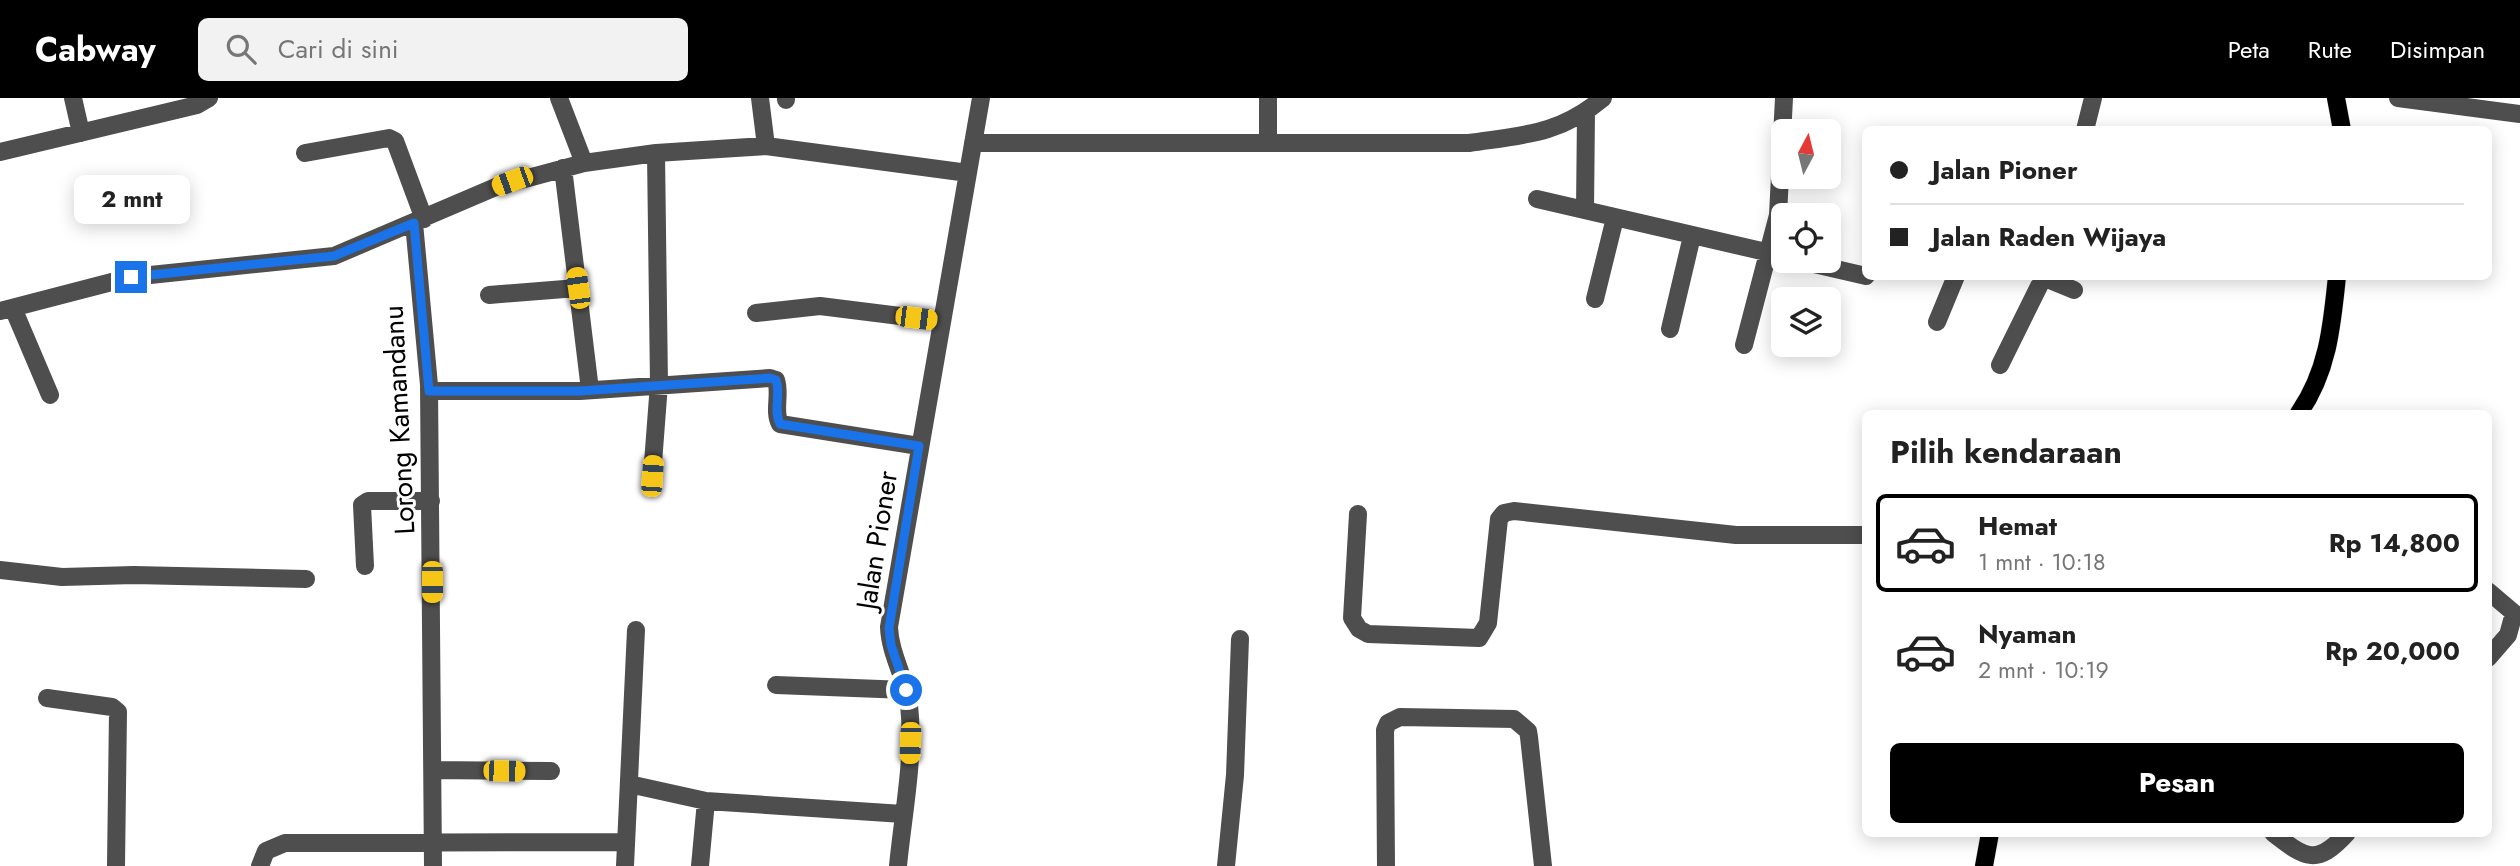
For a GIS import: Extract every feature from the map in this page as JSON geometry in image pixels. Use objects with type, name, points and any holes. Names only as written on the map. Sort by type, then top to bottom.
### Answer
[{"type":"main road","points":[[2336,98],[2341,126]]},
{"type":"main road","points":[[2302,410],[2320,379],[2327,354],[2336,280]]},
{"type":"main road","points":[[1984,866],[1989,837]]},
{"type":"street","points":[[73,98],[81,133]]},
{"type":"street","points":[[0,152],[197,105],[209,98]]},
{"type":"street","points":[[559,98],[584,163]]},
{"type":"street","points":[[760,98],[766,146]]},
{"type":"street","name":"Jalan Pioner","points":[[898,866],[911,729],[906,690],[891,645],[889,628],[940,321],[981,98]]},
{"type":"street","points":[[1268,98],[1268,143]]},
{"type":"street","points":[[973,143],[1469,143],[1546,131],[1603,98]]},
{"type":"street","points":[[1779,203],[1784,98]]},
{"type":"street","points":[[2086,126],[2093,98]]},
{"type":"street","points":[[2398,98],[2520,114]]},
{"type":"street","points":[[1579,110],[1586,210]]},
{"type":"street","name":"Lorong Kamandanu","points":[[305,153],[389,138],[395,141],[419,221],[429,391],[433,866]]},
{"type":"street","points":[[50,395],[6,309],[131,277],[334,256],[498,186],[563,168],[656,153],[766,146],[968,173]]},
{"type":"street","points":[[652,476],[659,384],[656,153]]},
{"type":"street","points":[[563,168],[590,390]]},
{"type":"street","points":[[1537,199],[1771,253]]},
{"type":"street","points":[[1595,299],[1615,218]]},
{"type":"street","points":[[1670,329],[1692,236]]},
{"type":"street","points":[[1744,345],[1771,268]]},
{"type":"street","points":[[1841,270],[1862,275]]},
{"type":"street","points":[[1937,322],[1954,280]]},
{"type":"street","points":[[2000,365],[2044,280]]},
{"type":"street","points":[[2050,280],[2074,290]]},
{"type":"street","points":[[489,295],[578,288]]},
{"type":"street","points":[[756,313],[820,306],[940,321]]},
{"type":"street","points":[[429,391],[590,390],[770,378],[776,380],[778,386],[777,418],[780,424],[919,446]]},
{"type":"street","points":[[365,566],[362,505],[368,502],[431,501]]},
{"type":"street","points":[[1358,514],[1352,618],[1359,628],[1368,634],[1479,638],[1488,623],[1499,519],[1504,513],[1514,511],[1736,535],[1862,535]]},
{"type":"street","points":[[0,570],[62,577],[306,579]]},
{"type":"street","points":[[2492,594],[2514,613],[2508,635],[2492,653]]},
{"type":"street","points":[[625,866],[636,630]]},
{"type":"street","points":[[1226,866],[1235,775],[1240,639]]},
{"type":"street","points":[[775,685],[906,690]]},
{"type":"street","points":[[47,698],[112,707],[118,712],[116,866]]},
{"type":"street","points":[[1386,866],[1385,730],[1388,723],[1400,717],[1514,719],[1523,726],[1530,737],[1543,866]]},
{"type":"street","points":[[433,770],[551,771]]},
{"type":"street","points":[[629,784],[706,801],[903,814]]},
{"type":"street","points":[[700,866],[706,801]]},
{"type":"street","points":[[2279,837],[2309,858],[2322,857],[2333,850],[2344,837]]},
{"type":"street","points":[[260,866],[266,851],[285,843],[626,842]]},
{"type":"route","points":[[131,277],[334,256],[362,247],[414,223],[429,391],[580,391],[770,378],[776,380],[778,386],[777,418],[780,424],[919,446],[889,628],[889,638],[906,690]]}]
